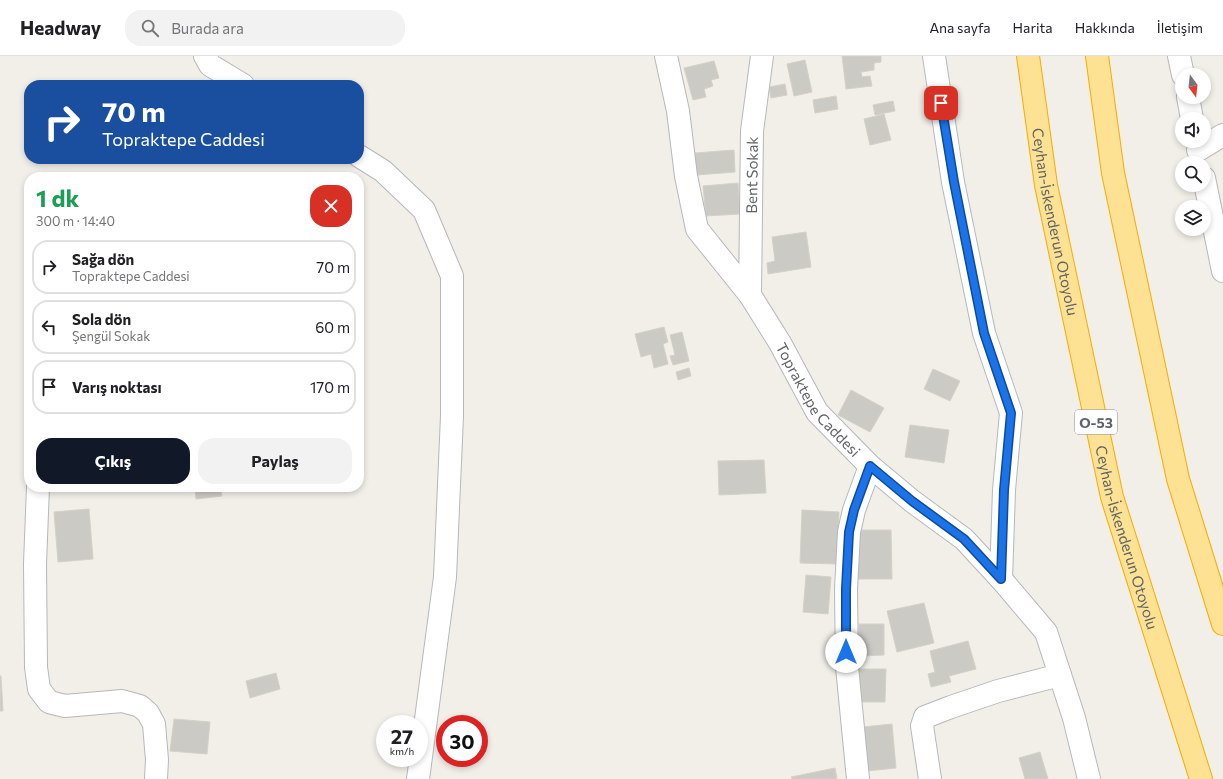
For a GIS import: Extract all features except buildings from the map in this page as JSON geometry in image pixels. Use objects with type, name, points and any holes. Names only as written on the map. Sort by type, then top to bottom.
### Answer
[{"type":"highway","name":"Ceyhan-İskenderun Otoyolu","points":[[1028,56],[1046,184],[1112,497],[1201,779]]},
{"type":"highway","points":[[1097,56],[1113,173],[1178,479],[1223,624]]},
{"type":"street","points":[[205,56],[210,65],[235,80]]},
{"type":"street","name":"Topraktepe Caddesi","points":[[666,56],[678,111],[686,176],[697,229],[750,295],[780,343],[817,412],[870,466],[912,501],[964,539],[1001,579],[1046,632],[1074,718],[1089,779]]},
{"type":"street","name":"Bent Sokak","points":[[750,295],[752,131],[762,56]]},
{"type":"street","points":[[934,56],[954,182],[984,333],[1011,413],[1004,490],[1001,579]]},
{"type":"street","points":[[1179,56],[1182,68]]},
{"type":"street","points":[[1199,151],[1223,135]]},
{"type":"street","points":[[364,159],[383,171],[424,210],[452,276],[452,416],[445,577],[418,779]]},
{"type":"street","points":[[1207,192],[1223,271]]},
{"type":"street","points":[[858,779],[847,667],[846,589],[849,532],[854,510],[870,466]]},
{"type":"street","points":[[38,492],[35,564],[36,667],[39,689],[49,702],[65,706],[122,701],[140,706],[148,713],[154,724],[157,760],[156,779]]},
{"type":"street","points":[[930,779],[922,726],[925,717],[951,706],[998,691],[1060,675]]},
{"type":"route","points":[[846,652],[846,589],[849,532],[854,510],[870,466],[912,501],[964,539],[1001,579],[1004,490],[1011,413],[984,333],[954,182],[941,103]]}]
